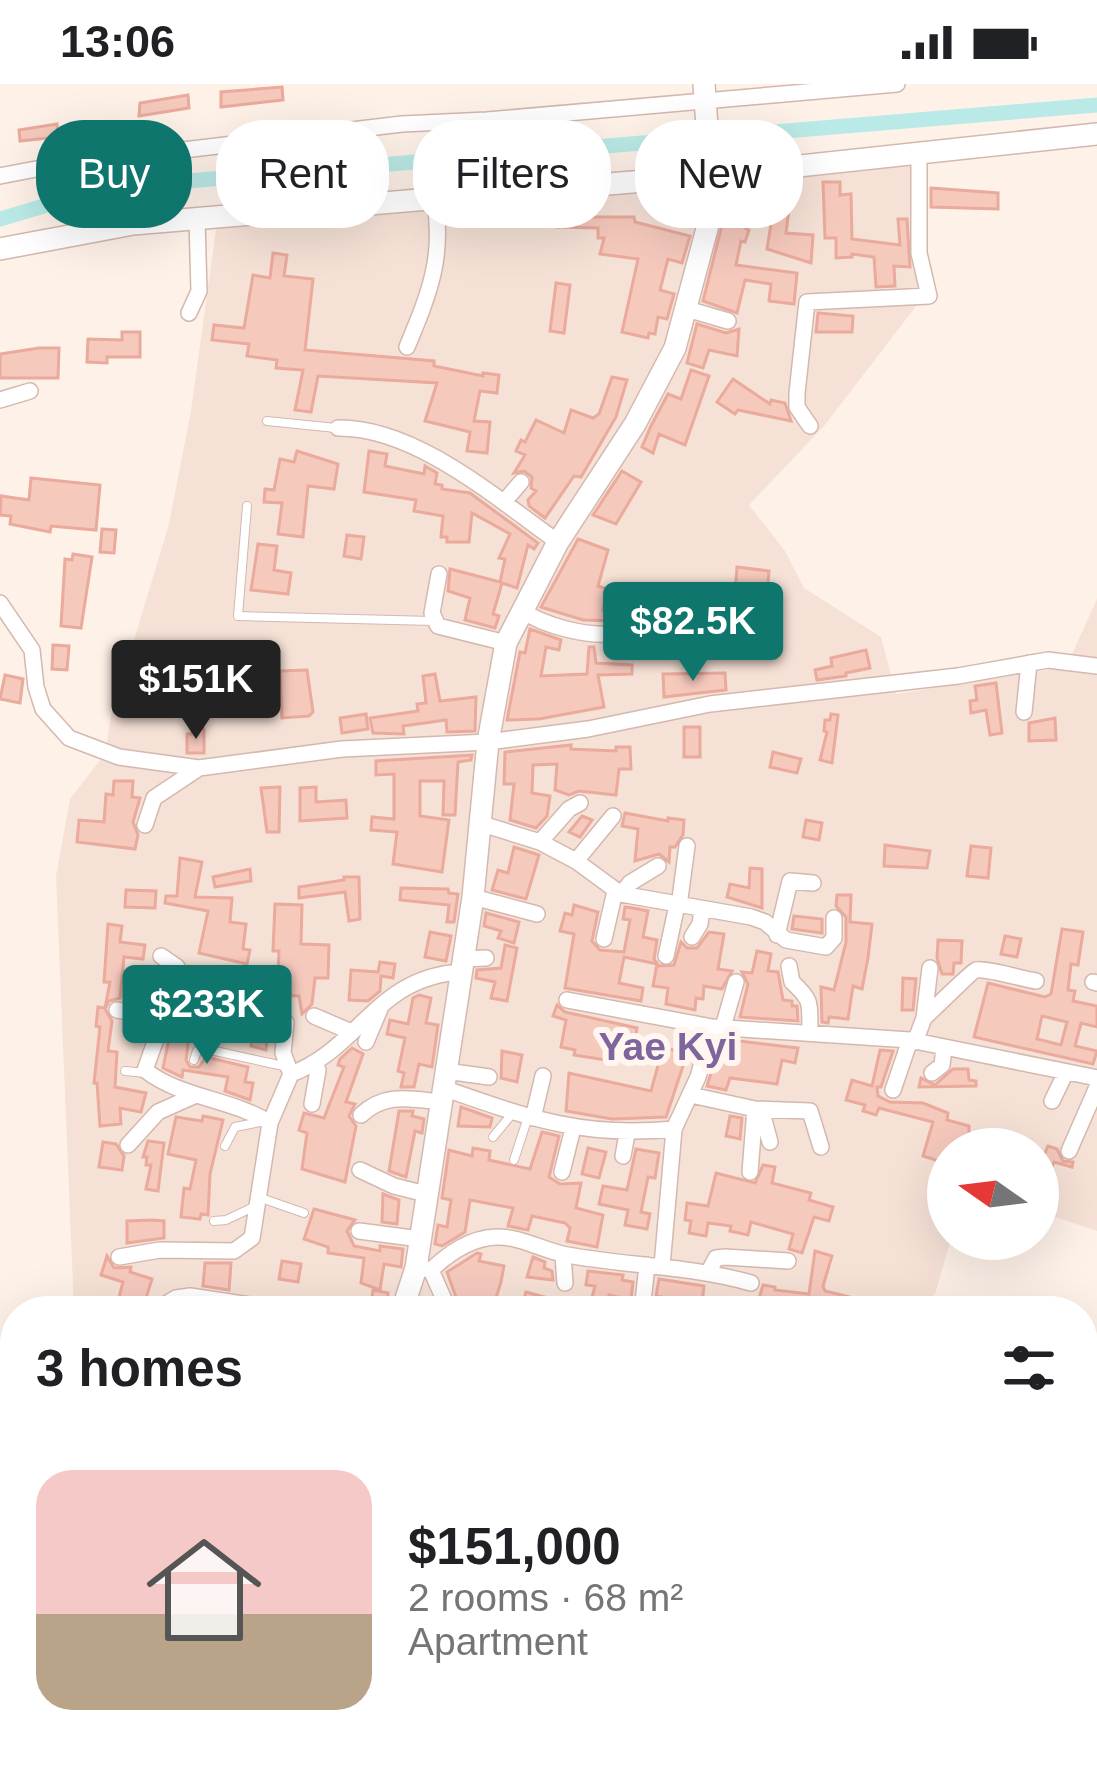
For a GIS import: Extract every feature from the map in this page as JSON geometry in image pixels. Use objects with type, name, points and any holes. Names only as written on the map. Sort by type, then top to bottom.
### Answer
[{"type":"street","points":[[0,176],[402,124],[897,84]]},
{"type":"street","points":[[803,160],[1097,134]]},
{"type":"street","points":[[810,426],[802,418],[796,393],[807,302],[929,296],[919,253],[919,153]]},
{"type":"street","points":[[0,249],[83,231],[413,200]]},
{"type":"street","points":[[189,313],[199,291],[196,220]]},
{"type":"street","points":[[407,347],[431,282],[441,240],[439,228]]},
{"type":"street","points":[[439,1296],[424,1269],[420,1239],[444,1087],[471,963],[488,742],[506,643],[558,542],[663,376],[687,309],[707,228]]},
{"type":"street","points":[[687,309],[728,321]]},
{"type":"street","points":[[0,400],[30,391]]},
{"type":"street","points":[[338,428],[357,428],[420,451],[504,502],[558,542]]},
{"type":"street","points":[[504,502],[521,482]]},
{"type":"street","points":[[439,574],[434,622],[446,630],[506,643]]},
{"type":"street","points":[[0,603],[32,650],[35,687],[43,709],[69,738],[119,757],[199,768],[342,749],[488,742],[589,729],[710,704],[958,676],[1048,660],[1097,666]]},
{"type":"street","points":[[521,610],[533,618],[603,636],[617,633]]},
{"type":"street","points":[[1024,712],[1029,663]]},
{"type":"street","points":[[145,825],[154,798],[199,768]]},
{"type":"street","points":[[541,842],[557,820],[580,803]]},
{"type":"street","points":[[576,861],[614,816]]},
{"type":"street","points":[[482,824],[541,842],[618,892],[752,917],[785,940],[826,947],[834,938],[834,918]]},
{"type":"street","points":[[666,956],[687,846]]},
{"type":"street","points":[[604,939],[618,892],[658,866]]},
{"type":"street","points":[[777,934],[790,881],[813,883]]},
{"type":"street","points":[[473,897],[537,914]]},
{"type":"street","points":[[692,937],[702,910]]},
{"type":"street","points":[[160,956],[177,967],[178,977],[144,1065],[148,1073],[268,1121]]},
{"type":"street","points":[[290,1070],[314,1065],[349,1030],[414,982],[471,963]]},
{"type":"street","points":[[789,966],[792,982],[811,1002],[810,1033]]},
{"type":"street","points":[[892,1090],[924,1018],[930,968]]},
{"type":"street","points":[[924,1018],[978,970],[1036,981]]},
{"type":"street","points":[[132,982],[164,1012]]},
{"type":"street","points":[[647,1296],[680,1199],[674,1129],[692,1096],[736,982]]},
{"type":"street","points":[[567,1000],[718,1027],[913,1041],[1066,1072],[1097,1082],[1069,1151]]},
{"type":"street","points":[[366,1042],[380,1007]]},
{"type":"street","points":[[118,1257],[160,1250],[234,1251],[252,1238],[268,1121],[290,1070],[283,1053],[286,1023],[248,1008]]},
{"type":"street","points":[[117,1010],[164,1012]]},
{"type":"street","points":[[314,1016],[349,1030]]},
{"type":"street","points":[[932,1073],[942,1065],[944,1048]]},
{"type":"street","points":[[312,1104],[318,1070],[314,1065]]},
{"type":"street","points":[[1052,1101],[1066,1072]]},
{"type":"street","points":[[525,1116],[543,1076]]},
{"type":"street","points":[[361,1115],[380,1100],[489,1077]]},
{"type":"street","points":[[444,1087],[525,1116],[573,1127],[627,1134],[674,1129]]},
{"type":"street","points":[[128,1145],[158,1112],[196,1095]]},
{"type":"street","points":[[692,1096],[755,1114],[768,1127],[770,1142]]},
{"type":"street","points":[[755,1114],[810,1111],[821,1147]]},
{"type":"street","points":[[750,1172],[755,1114]]},
{"type":"street","points":[[562,1172],[573,1127]]},
{"type":"street","points":[[623,1156],[627,1134]]},
{"type":"street","points":[[360,1170],[427,1194]]},
{"type":"street","points":[[359,1231],[420,1239]]},
{"type":"street","points":[[410,1296],[424,1269],[463,1245],[491,1237],[563,1255],[709,1271],[751,1283]]},
{"type":"street","points":[[563,1255],[565,1283]]},
{"type":"street","points":[[709,1271],[716,1258],[788,1261]]},
{"type":"lane","points":[[267,421],[338,428]]},
{"type":"lane","points":[[247,506],[238,616],[434,622]]},
{"type":"lane","points":[[617,633],[658,636],[765,620]]},
{"type":"lane","points":[[194,1060],[197,1051],[206,1049],[290,1070]]},
{"type":"lane","points":[[125,1071],[148,1073]]},
{"type":"lane","points":[[493,1137],[525,1116]]},
{"type":"lane","points":[[514,1160],[525,1116]]},
{"type":"lane","points":[[225,1146],[236,1126],[268,1121]]},
{"type":"lane","points":[[214,1220],[226,1220],[260,1201],[304,1213]]},
{"type":"shaded area","points":[[913,160],[920,301],[824,426],[749,505],[785,551],[804,588],[881,637],[896,694],[1066,667],[1097,599],[1097,1231],[1059,1218],[1059,1128],[927,1128],[927,1260],[945,1260],[932,1296],[73,1296],[56,876],[70,799],[105,754],[111,716],[169,524],[191,411],[216,228],[389,228],[389,207],[413,205],[413,228],[611,228],[611,187],[635,185],[635,228],[803,228],[803,170]]},
{"type":"building","points":[[282,87],[283,100],[221,107],[221,92]]},
{"type":"building","points":[[188,95],[189,108],[139,116],[140,103]]},
{"type":"building","points":[[36,127],[36,139],[20,141],[19,130]]},
{"type":"building","points":[[823,182],[840,182],[840,195],[851,194],[852,239],[900,245],[898,219],[907,219],[910,267],[894,266],[895,286],[876,287],[874,257],[836,258],[836,238],[825,238]]},
{"type":"building","points":[[931,188],[998,193],[998,209],[931,207]]},
{"type":"building","points":[[611,217],[634,217],[635,228],[690,236],[682,263],[668,259],[660,290],[674,294],[667,319],[658,317],[655,334],[649,333],[648,338],[622,332],[638,259],[600,254],[604,238],[598,238],[598,228],[611,228]]},
{"type":"building","points":[[721,228],[749,230],[745,242],[741,241],[736,265],[797,273],[794,304],[769,301],[771,284],[745,280],[737,313],[703,301]]},
{"type":"building","points":[[770,228],[813,235],[811,263],[767,249]]},
{"type":"building","points":[[273,253],[287,255],[284,276],[313,279],[305,350],[434,361],[434,366],[499,375],[497,393],[480,391],[474,421],[490,422],[487,453],[467,451],[470,432],[425,421],[437,383],[318,376],[311,412],[295,410],[303,370],[276,368],[277,360],[247,356],[249,344],[212,340],[214,325],[244,328],[253,275],[270,278]]},
{"type":"building","points":[[556,283],[570,285],[564,333],[550,331]]},
{"type":"building","points":[[818,313],[853,316],[852,332],[816,332]]},
{"type":"building","points":[[697,324],[726,333],[739,329],[737,356],[709,350],[703,368],[687,363]]},
{"type":"building","points":[[122,332],[140,332],[140,357],[87,362],[88,339],[122,340]]},
{"type":"building","points":[[59,348],[58,378],[0,378],[0,354]]},
{"type":"building","points":[[691,370],[709,376],[685,445],[659,434],[653,453],[642,447],[651,426],[668,394],[681,399]]},
{"type":"building","points":[[612,377],[627,380],[616,417],[581,477],[574,476],[545,518],[529,506],[536,491],[531,488],[532,477],[524,471],[514,473],[525,455],[516,451],[521,440],[525,442],[536,420],[564,433],[571,410],[593,418],[599,414]]},
{"type":"building","points":[[733,379],[770,404],[771,400],[785,403],[791,421],[738,410],[735,414],[717,402]]},
{"type":"building","points":[[297,451],[338,464],[334,489],[308,486],[303,537],[278,534],[282,503],[264,502],[265,489],[274,490],[280,459],[294,462]]},
{"type":"building","points":[[369,451],[387,454],[385,466],[424,474],[425,466],[437,473],[435,484],[442,489],[470,493],[538,543],[534,549],[528,545],[517,588],[502,583],[493,614],[499,616],[495,628],[465,620],[470,598],[448,591],[450,569],[500,582],[505,559],[499,558],[510,534],[472,513],[469,542],[447,542],[447,537],[441,537],[443,516],[414,511],[416,500],[364,492]]},
{"type":"building","points":[[622,471],[641,482],[616,524],[593,515]]},
{"type":"building","points":[[31,478],[100,485],[96,530],[51,526],[50,532],[10,524],[11,516],[0,515],[1,496],[29,500]]},
{"type":"building","points":[[102,529],[116,530],[114,553],[100,552]]},
{"type":"building","points":[[347,535],[364,537],[361,559],[344,556]]},
{"type":"building","points":[[578,539],[608,550],[598,586],[607,589],[603,610],[617,613],[615,621],[583,620],[541,607]]},
{"type":"building","points":[[258,544],[277,546],[274,570],[291,573],[288,594],[251,590]]},
{"type":"building","points":[[73,554],[92,557],[81,628],[61,626],[65,559],[72,560]]},
{"type":"building","points":[[737,567],[769,571],[766,605],[734,606]]},
{"type":"building","points":[[530,629],[561,640],[559,650],[546,647],[541,676],[587,674],[589,647],[594,647],[596,663],[632,665],[632,674],[598,675],[604,707],[507,720],[520,652],[525,653]]},
{"type":"building","points":[[53,645],[69,646],[67,670],[52,669]]},
{"type":"building","points":[[866,650],[870,668],[817,680],[815,670],[832,666],[831,658]]},
{"type":"building","points":[[307,670],[313,712],[282,718],[280,671]]},
{"type":"building","points":[[725,673],[726,690],[664,697],[663,674]]},
{"type":"building","points":[[435,674],[440,701],[476,697],[475,731],[447,732],[446,720],[403,726],[404,734],[373,733],[370,718],[418,711],[417,704],[426,703],[423,676]]},
{"type":"building","points":[[5,675],[23,679],[20,703],[0,699]]},
{"type":"building","points":[[996,683],[1002,733],[990,735],[986,710],[971,713],[970,701],[977,700],[975,686]]},
{"type":"building","points":[[366,714],[368,729],[342,733],[340,718]]},
{"type":"building","points":[[838,715],[832,763],[820,760],[825,720]]},
{"type":"building","points":[[1055,718],[1056,740],[1029,741],[1029,723]]},
{"type":"building","points":[[684,727],[700,727],[700,757],[684,757]]},
{"type":"building","points":[[204,729],[204,753],[187,753],[187,734]]},
{"type":"building","points":[[571,745],[571,749],[616,751],[616,747],[630,747],[631,769],[619,769],[616,795],[579,791],[569,795],[555,790],[557,764],[533,765],[532,793],[550,796],[547,816],[536,828],[510,820],[514,784],[504,784],[505,752]]},
{"type":"building","points":[[773,752],[801,759],[797,773],[770,767]]},
{"type":"building","points":[[472,755],[471,760],[458,762],[455,815],[443,815],[444,781],[420,781],[420,816],[449,820],[442,872],[393,864],[397,832],[371,830],[372,817],[394,819],[394,774],[376,775],[376,761]]},
{"type":"building","points":[[114,781],[133,781],[132,797],[140,798],[133,822],[138,835],[135,849],[77,842],[79,820],[104,822],[106,794],[113,795]]},
{"type":"building","points":[[280,787],[279,832],[267,832],[261,788]]},
{"type":"building","points":[[316,787],[316,802],[346,800],[347,818],[300,821],[300,788]]},
{"type":"building","points":[[625,813],[684,820],[683,835],[670,847],[669,862],[659,854],[635,861],[638,829],[622,826]]},
{"type":"building","points":[[582,816],[592,820],[580,837],[569,832]]},
{"type":"building","points":[[806,820],[822,823],[819,840],[803,837]]},
{"type":"building","points":[[885,845],[930,851],[927,868],[884,866]]},
{"type":"building","points":[[971,846],[991,848],[988,878],[967,876]]},
{"type":"building","points":[[514,847],[539,855],[526,899],[492,890],[498,870],[508,873]]},
{"type":"building","points":[[180,858],[202,862],[195,897],[232,898],[230,922],[246,924],[243,949],[250,950],[247,964],[199,953],[208,911],[165,903],[166,896],[177,896]]},
{"type":"building","points":[[750,868],[762,869],[762,908],[727,897],[730,884],[749,888]]},
{"type":"building","points":[[250,869],[251,881],[215,887],[213,877]]},
{"type":"building","points":[[359,877],[360,919],[349,921],[345,892],[299,898],[299,887]]},
{"type":"building","points":[[401,888],[448,889],[458,894],[454,922],[447,922],[449,905],[400,900]]},
{"type":"building","points":[[126,890],[156,891],[155,908],[125,907]]},
{"type":"building","points":[[837,895],[851,895],[850,922],[872,924],[862,989],[853,986],[848,1019],[829,1017],[828,1023],[822,1022],[821,987],[834,990],[846,942],[846,917],[836,906]]},
{"type":"building","points":[[275,904],[302,905],[301,944],[329,945],[328,978],[315,978],[312,1004],[302,1014],[299,996],[277,995]]},
{"type":"building","points":[[574,905],[598,912],[592,941],[600,950],[624,952],[630,920],[623,919],[625,907],[633,908],[648,911],[643,937],[657,940],[654,959],[659,966],[674,965],[681,942],[697,948],[709,932],[724,934],[718,969],[732,971],[722,989],[704,986],[703,999],[696,998],[695,1010],[666,1004],[668,988],[653,986],[657,964],[624,957],[619,983],[643,988],[641,1001],[565,988],[574,934],[560,931],[565,913],[572,915]]},
{"type":"building","points":[[486,913],[519,922],[514,943],[498,938],[501,931],[484,926]]},
{"type":"building","points":[[794,916],[822,919],[822,933],[792,929]]},
{"type":"building","points":[[108,924],[122,926],[120,942],[145,945],[143,959],[124,957],[120,998],[109,1001],[105,1009],[112,1021],[108,1051],[117,1052],[115,1087],[146,1093],[141,1112],[120,1108],[121,1124],[100,1126],[94,1083],[100,1027],[96,1026],[98,1007],[105,1008],[110,982],[104,982]]},
{"type":"building","points":[[1062,929],[1083,932],[1078,965],[1071,964],[1068,990],[1075,991],[1073,1001],[1097,1006],[1097,1027],[1081,1023],[1075,1046],[1097,1051],[1093,1064],[974,1037],[988,983],[1045,997],[1051,994]],"holes":[[[1042,1016],[1067,1022],[1061,1045],[1037,1039]]]},
{"type":"building","points":[[430,932],[451,936],[446,961],[425,957]]},
{"type":"building","points":[[1005,936],[1021,939],[1017,957],[1001,954]]},
{"type":"building","points":[[938,940],[962,941],[961,963],[954,963],[953,974],[942,974]]},
{"type":"building","points":[[505,945],[517,948],[507,1001],[491,998],[495,982],[476,978],[477,970],[501,968]]},
{"type":"building","points":[[757,951],[771,954],[768,971],[778,972],[783,1000],[797,1006],[798,1021],[740,1017],[748,984],[742,972],[752,973]]},
{"type":"building","points":[[380,962],[395,964],[393,978],[381,976],[380,991],[368,1001],[349,1000],[351,970],[378,972]]},
{"type":"building","points":[[903,978],[916,979],[913,1010],[902,1010]]},
{"type":"building","points":[[413,998],[431,998],[426,1023],[438,1025],[432,1067],[419,1064],[414,1087],[401,1087],[404,1073],[398,1071],[405,1038],[387,1034],[390,1020],[408,1024]]},
{"type":"building","points":[[557,1005],[565,1012],[637,1028],[634,1045],[609,1040],[606,1060],[574,1055],[575,1050],[561,1047],[566,1020],[553,1016]]},
{"type":"building","points":[[236,1016],[268,1029],[266,1050],[251,1046],[254,1033],[233,1028]]},
{"type":"building","points":[[170,1034],[189,1037],[186,1060],[190,1067],[199,1067],[206,1057],[248,1067],[245,1082],[253,1083],[250,1100],[225,1091],[228,1077],[183,1070],[182,1077],[163,1068]]},
{"type":"building","points":[[731,1040],[798,1048],[795,1063],[782,1060],[777,1084],[730,1078],[726,1090],[707,1086],[718,1050],[729,1052]]},
{"type":"building","points":[[663,1047],[687,1054],[666,1117],[612,1119],[566,1111],[569,1073],[651,1091]]},
{"type":"building","points":[[352,1048],[363,1054],[346,1102],[355,1104],[349,1116],[356,1126],[345,1182],[302,1169],[307,1133],[299,1130],[304,1113],[324,1118],[344,1067],[338,1065],[340,1059]]},
{"type":"building","points":[[880,1050],[893,1051],[881,1087],[877,1087],[878,1096],[890,1102],[923,1103],[969,1128],[931,1128],[933,1122],[879,1108],[876,1115],[863,1111],[865,1105],[846,1100],[852,1080],[872,1086]]},
{"type":"building","points":[[502,1051],[522,1055],[517,1082],[501,1078]]},
{"type":"building","points":[[953,1069],[968,1069],[969,1080],[976,1081],[976,1086],[919,1087],[921,1078],[935,1085]]},
{"type":"building","points":[[461,1107],[492,1118],[490,1127],[458,1126]]},
{"type":"building","points":[[399,1111],[413,1111],[412,1116],[424,1119],[422,1133],[415,1131],[406,1177],[389,1171]]},
{"type":"building","points":[[203,1116],[223,1120],[210,1174],[208,1215],[181,1217],[184,1188],[190,1189],[196,1160],[168,1154],[176,1117],[202,1121]]},
{"type":"building","points":[[730,1116],[742,1118],[740,1139],[726,1136]]},
{"type":"building","points":[[542,1132],[559,1136],[549,1177],[560,1184],[581,1183],[576,1208],[603,1215],[597,1247],[567,1241],[570,1228],[565,1223],[532,1216],[528,1230],[508,1226],[513,1208],[470,1200],[465,1232],[442,1246],[435,1244],[438,1225],[447,1227],[451,1200],[442,1198],[449,1150],[472,1156],[473,1148],[490,1151],[489,1160],[530,1169]]},
{"type":"building","points":[[148,1141],[164,1143],[158,1191],[146,1189],[151,1165],[143,1157]]},
{"type":"building","points":[[103,1142],[116,1144],[124,1156],[122,1170],[99,1167]]},
{"type":"building","points":[[588,1148],[606,1152],[599,1178],[582,1174]]},
{"type":"building","points":[[636,1149],[659,1153],[641,1212],[650,1214],[647,1229],[625,1225],[628,1210],[599,1204],[603,1186],[627,1190]]},
{"type":"building","points":[[763,1165],[775,1167],[772,1183],[811,1193],[809,1200],[833,1207],[829,1221],[814,1217],[802,1253],[789,1249],[793,1234],[751,1222],[748,1235],[730,1231],[731,1226],[708,1223],[706,1236],[689,1233],[687,1203],[708,1206],[716,1173],[755,1183]]},
{"type":"building","points":[[383,1194],[399,1200],[397,1224],[382,1222]]},
{"type":"building","points":[[314,1209],[355,1220],[347,1231],[354,1246],[403,1249],[401,1267],[384,1264],[380,1290],[361,1283],[364,1258],[328,1253],[328,1247],[304,1239]]},
{"type":"building","points":[[127,1221],[164,1221],[164,1238],[127,1243]]},
{"type":"building","points":[[815,1251],[832,1256],[823,1286],[825,1291],[846,1296],[760,1296],[763,1285],[809,1294]]},
{"type":"building","points":[[477,1253],[481,1254],[479,1261],[504,1266],[497,1296],[456,1296],[447,1272]]},
{"type":"building","points":[[107,1256],[114,1268],[131,1267],[130,1272],[152,1279],[147,1296],[119,1296],[123,1282],[101,1275]]},
{"type":"building","points":[[533,1257],[545,1262],[553,1280],[527,1277]]},
{"type":"building","points":[[282,1261],[301,1264],[298,1282],[279,1279]]},
{"type":"building","points":[[205,1263],[231,1263],[229,1290],[203,1286]]},
{"type":"building","points":[[588,1271],[623,1275],[622,1280],[633,1282],[631,1296],[592,1296],[595,1286],[586,1285]]},
{"type":"building","points":[[659,1279],[704,1286],[703,1296],[656,1296]]},
{"type":"waterway","points":[[0,219],[104,188],[1097,105]]},
{"type":"district","name":"Yae Kyi","points":[[668,1046]]}]
